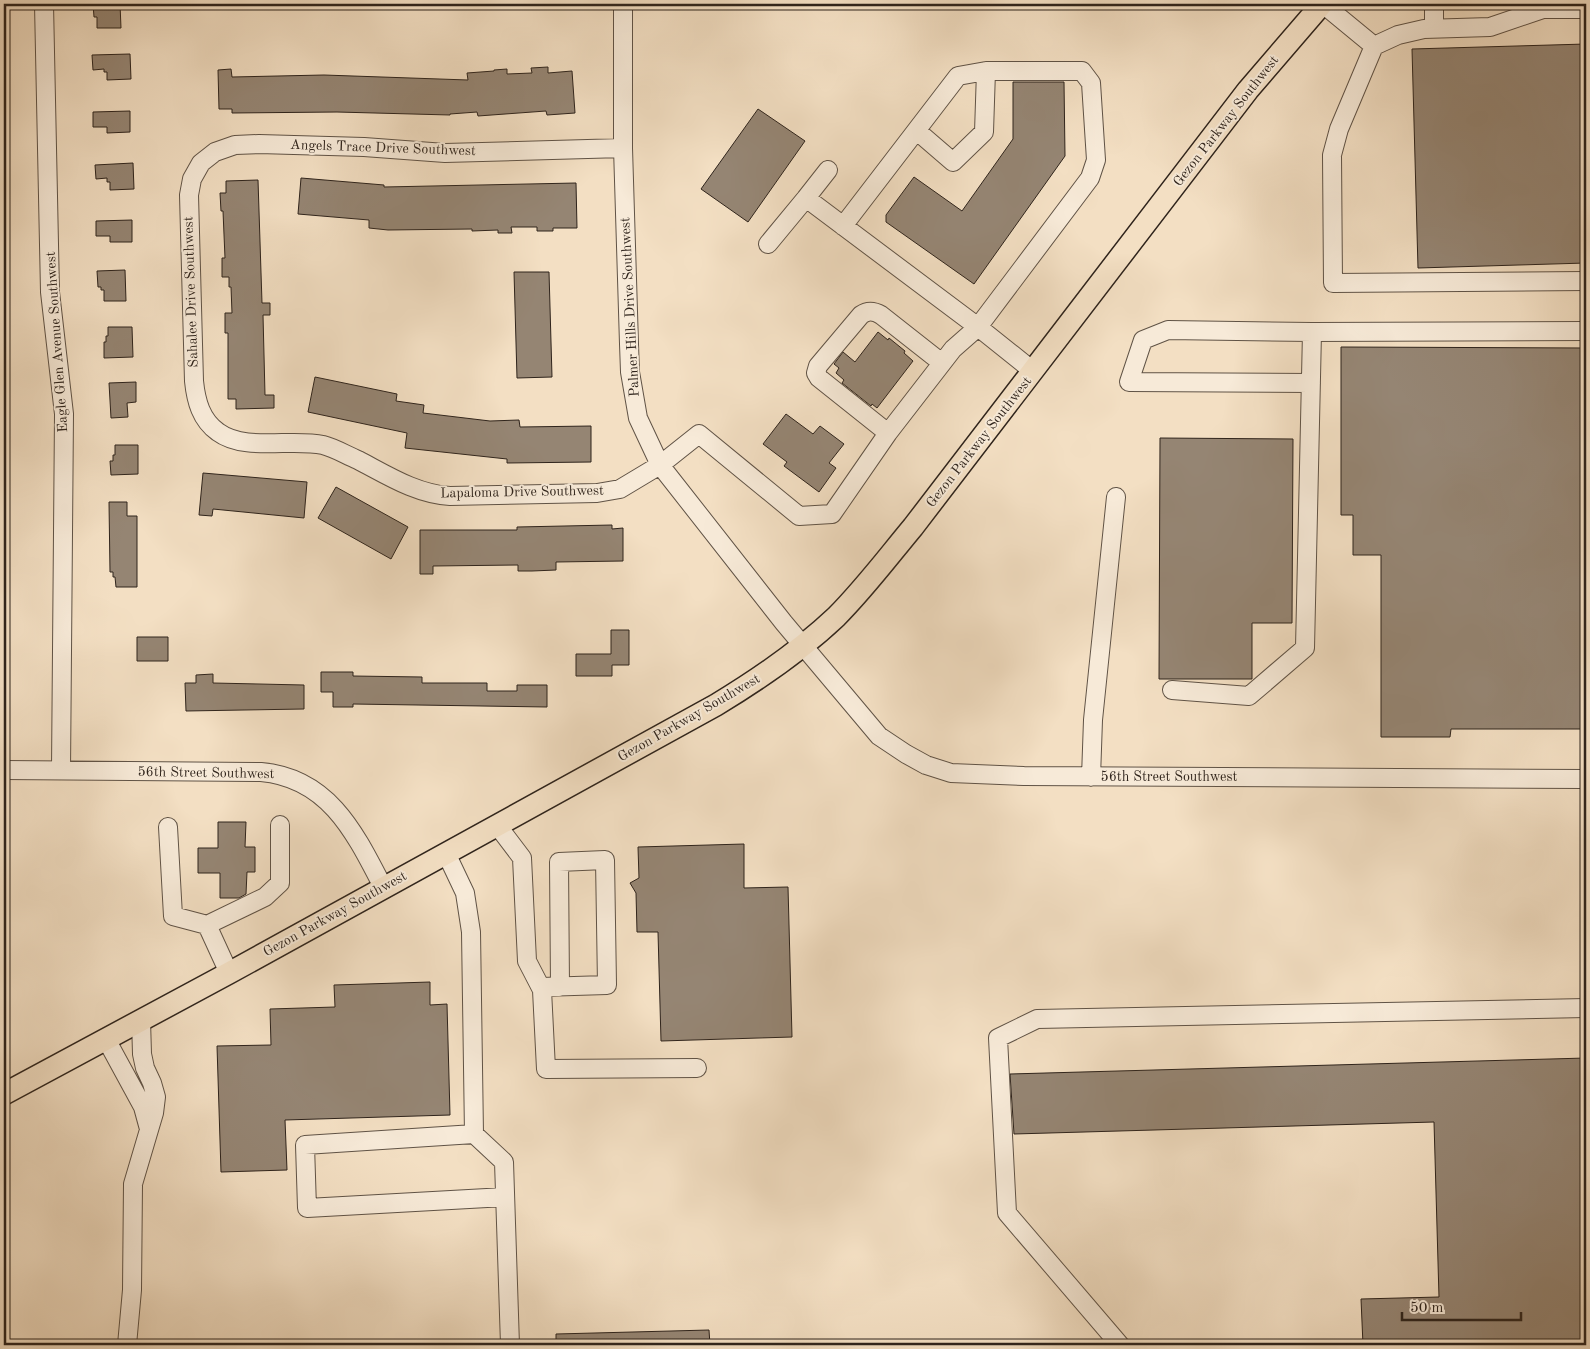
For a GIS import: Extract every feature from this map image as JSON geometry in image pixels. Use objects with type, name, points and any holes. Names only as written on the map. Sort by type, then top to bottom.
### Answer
[{"type":"main road","name":"Gezon Parkway Southwest","points":[[4,1094],[229,973],[716,705],[750,685],[804,644],[835,617],[876,572],[913,527],[1248,90],[1323,4]]},
{"type":"street","name":"Eagle Glen Avenue Southwest","points":[[44,4],[50,292],[64,414],[61,770]]},
{"type":"street","name":"Palmer Hills Drive Southwest","points":[[624,4],[623,148],[630,372],[638,418],[660,465],[784,624],[804,644]]},
{"type":"street","points":[[1323,4],[1374,46]]},
{"type":"street","points":[[1434,4],[1434,28]]},
{"type":"street","points":[[1586,9],[1543,10],[1490,27],[1434,28],[1398,35],[1374,46],[1339,129],[1332,155],[1333,283],[1586,281]]},
{"type":"street","points":[[916,130],[953,162],[984,132],[986,71]]},
{"type":"street","points":[[843,226],[958,76],[986,71],[1082,71],[1091,83],[1096,160],[1090,178],[978,327],[953,348],[888,433],[818,378],[816,373],[818,366],[861,315],[867,312],[881,315],[942,362]]},
{"type":"street","name":"Angels Trace Drive Southwest","points":[[206,158],[223,148],[244,144],[445,152],[623,148]]},
{"type":"street","name":"Sahalee Drive Southwest","points":[[206,158],[196,170],[192,179],[189,206],[194,381],[200,408],[212,427]]},
{"type":"street","points":[[768,244],[828,170]]},
{"type":"street","points":[[806,198],[978,327],[1033,371]]},
{"type":"street","points":[[1311,383],[1129,382],[1143,340],[1168,330],[1312,332],[1586,331]]},
{"type":"street","points":[[1172,690],[1249,696],[1305,648],[1312,332]]},
{"type":"street","name":"Lapaloma Drive Southwest","points":[[212,427],[228,437],[246,442],[308,443],[330,447],[407,486],[442,496],[603,492],[620,489],[660,465],[699,434],[800,516],[832,514],[888,433]]},
{"type":"street","points":[[1091,777],[1092,720],[1116,497]]},
{"type":"street","name":"56th Street Southwest","points":[[804,644],[879,736],[926,765],[951,773],[1091,777],[1586,779]]},
{"type":"street","name":"56th Street Southwest","points":[[4,770],[262,772],[283,774],[316,791],[334,808],[360,842],[383,887]]},
{"type":"street","points":[[168,827],[173,916],[207,925],[265,897],[280,883],[280,825]]},
{"type":"street","points":[[497,825],[522,858],[527,961],[541,987],[546,1069],[696,1068]]},
{"type":"street","points":[[446,853],[466,893],[471,932],[474,1134],[504,1162],[510,1345]]},
{"type":"street","points":[[541,987],[560,987],[607,985],[605,860],[559,862],[560,987]]},
{"type":"street","points":[[207,925],[229,973]]},
{"type":"street","points":[[1120,1345],[1007,1213],[998,1038],[1037,1020],[1586,1008]]},
{"type":"street","points":[[127,1345],[132,1290],[133,1184],[154,1113],[156,1097],[152,1083],[144,1068],[141,1020]]},
{"type":"street","points":[[106,1039],[139,1098],[149,1130]]},
{"type":"street","points":[[474,1134],[305,1145],[307,1208],[505,1198]]},
{"type":"building","points":[[93,4],[120,4],[121,28],[97,28],[97,17],[94,17]]},
{"type":"building","points":[[1586,44],[1586,263],[1418,268],[1412,49]]},
{"type":"building","points":[[130,54],[131,79],[107,80],[107,72],[104,72],[104,69],[93,70],[92,55]]},
{"type":"building","points":[[548,67],[548,73],[572,71],[575,113],[547,115],[546,111],[478,116],[477,112],[450,115],[337,112],[232,113],[232,109],[219,109],[218,70],[231,69],[232,77],[324,75],[468,80],[467,73],[507,69],[507,74],[532,73],[531,68]]},
{"type":"building","points":[[1013,82],[1064,82],[1065,156],[974,284],[886,222],[886,215],[914,177],[962,211],[1013,139]]},
{"type":"building","points":[[758,109],[805,141],[748,222],[701,189]]},
{"type":"building","points":[[130,111],[130,132],[107,133],[107,127],[93,127],[93,112]]},
{"type":"building","points":[[133,163],[134,189],[110,190],[110,182],[107,182],[107,178],[96,179],[95,165]]},
{"type":"building","points":[[301,178],[384,185],[384,187],[576,183],[577,228],[553,228],[553,231],[537,231],[537,227],[511,227],[512,233],[498,233],[498,230],[388,230],[369,228],[369,220],[298,214]]},
{"type":"building","points":[[258,180],[262,303],[270,303],[270,315],[263,315],[265,395],[274,395],[274,408],[236,409],[236,399],[228,399],[228,333],[225,333],[225,313],[232,313],[231,287],[229,287],[229,277],[222,277],[222,258],[225,258],[223,211],[221,211],[220,193],[226,193],[226,181]]},
{"type":"building","points":[[132,220],[132,242],[110,242],[110,236],[96,236],[96,221]]},
{"type":"building","points":[[125,270],[126,301],[104,301],[104,290],[98,287],[97,271]]},
{"type":"building","points":[[514,272],[549,272],[552,377],[517,378]]},
{"type":"building","points":[[108,327],[132,327],[133,357],[104,358],[104,342],[106,342],[106,336],[108,336]]},
{"type":"building","points":[[878,332],[905,351],[904,353],[913,361],[877,408],[872,404],[871,406],[842,383],[844,380],[836,373],[839,368],[834,364],[843,352],[855,362]]},
{"type":"building","points":[[1341,347],[1586,348],[1586,729],[1451,729],[1450,737],[1381,737],[1381,555],[1353,555],[1353,515],[1341,515]]},
{"type":"building","points":[[315,377],[397,394],[396,401],[424,405],[423,413],[490,421],[519,420],[520,427],[591,426],[591,462],[507,463],[507,459],[405,448],[407,433],[308,412]]},
{"type":"building","points":[[136,382],[136,402],[127,403],[128,417],[111,418],[109,383]]},
{"type":"building","points":[[786,414],[813,434],[820,426],[844,444],[829,463],[836,468],[819,492],[784,466],[787,462],[763,444]]},
{"type":"building","points":[[1160,438],[1293,439],[1292,623],[1252,623],[1252,679],[1159,679]]},
{"type":"building","points":[[115,445],[138,445],[138,474],[111,475],[110,461],[113,461],[113,455],[115,455]]},
{"type":"building","points":[[203,473],[307,482],[304,518],[213,509],[212,516],[199,515]]},
{"type":"building","points":[[336,487],[408,527],[391,559],[318,518]]},
{"type":"building","points":[[109,502],[127,502],[127,516],[137,516],[137,587],[116,587],[113,572],[110,572]]},
{"type":"building","points":[[612,525],[612,529],[623,528],[623,561],[556,562],[556,570],[532,571],[518,571],[518,565],[433,566],[433,574],[420,574],[420,530],[517,530],[517,527]]},
{"type":"building","points":[[611,630],[629,630],[629,665],[612,665],[612,676],[576,676],[576,654],[611,654]]},
{"type":"building","points":[[137,637],[168,637],[168,661],[137,661]]},
{"type":"building","points":[[321,672],[353,672],[353,676],[422,677],[422,683],[487,683],[487,691],[517,691],[517,685],[547,685],[547,707],[353,704],[353,707],[333,707],[333,692],[321,692]]},
{"type":"building","points":[[213,674],[213,683],[304,685],[304,709],[186,711],[185,683],[196,683],[196,675]]},
{"type":"building","points":[[218,822],[246,822],[245,847],[255,847],[255,872],[247,872],[246,894],[239,898],[220,898],[220,873],[198,873],[198,848],[218,848]]},
{"type":"building","points":[[744,844],[744,888],[788,887],[792,1037],[661,1041],[658,932],[637,932],[636,893],[630,883],[639,878],[638,847]]},
{"type":"building","points":[[430,982],[430,1005],[447,1004],[450,1115],[285,1120],[287,1170],[221,1172],[217,1046],[271,1045],[270,1009],[335,1007],[334,985]]},
{"type":"building","points":[[1586,1058],[1586,1345],[1363,1345],[1361,1299],[1439,1297],[1434,1122],[1014,1134],[1010,1074]]},
{"type":"building","points":[[709,1330],[710,1345],[556,1345],[556,1334]]}]
